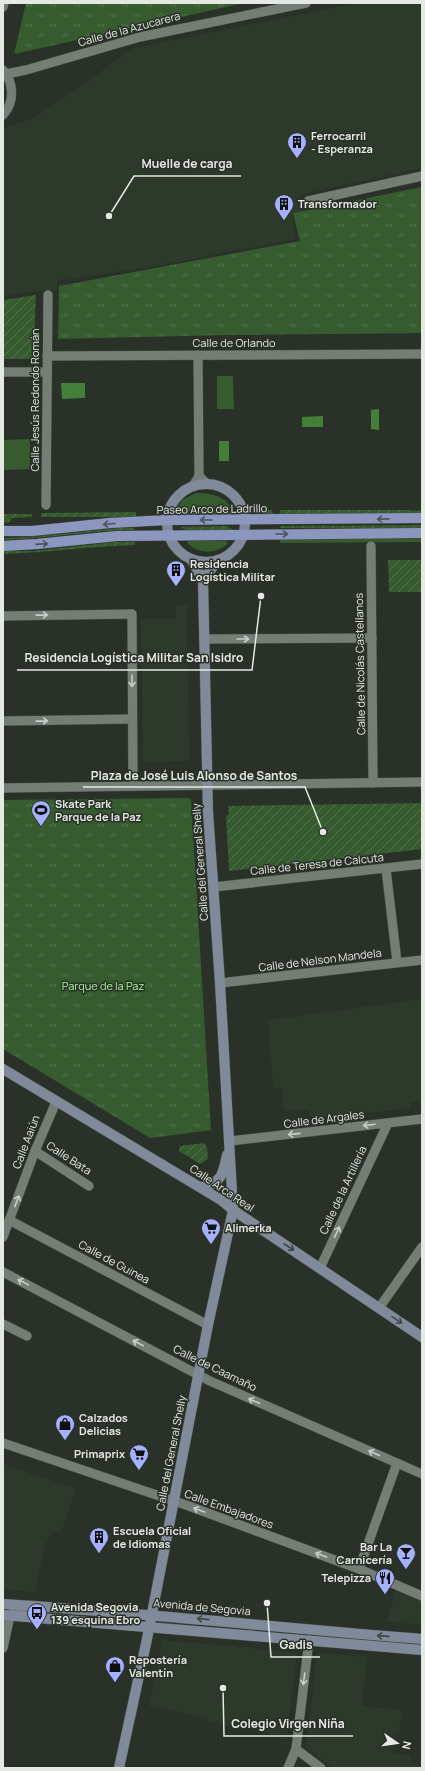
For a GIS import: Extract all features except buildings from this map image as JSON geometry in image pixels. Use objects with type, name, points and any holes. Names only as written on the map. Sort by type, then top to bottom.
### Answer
[{"type":"main road","name":"Paseo Arco de Ladrillo","points":[[3,531],[40,530],[110,523],[167,520],[422,518]]},
{"type":"main road","points":[[3,546],[118,536],[170,537],[422,533]]},
{"type":"street","points":[[3,8],[4,3]]},
{"type":"street","name":"Calle de la Azucarera","points":[[5,72],[26,70],[140,37],[306,3]]},
{"type":"street","points":[[3,115],[7,112],[11,102],[12,91],[5,72]]},
{"type":"street","points":[[308,201],[422,176]]},
{"type":"street","name":"Calle Jesús Redondo Román","points":[[46,505],[48,295]]},
{"type":"street","name":"Calle de Orlando","points":[[47,356],[422,354]]},
{"type":"street","points":[[170,537],[167,520],[173,503],[178,496],[193,486],[199,476],[198,355]]},
{"type":"street","points":[[3,372],[47,372]]},
{"type":"street","points":[[199,476],[207,484]]},
{"type":"street","points":[[193,486],[207,484],[220,486],[230,492],[238,500],[243,510],[245,520],[243,535],[235,549],[218,560],[203,580]]},
{"type":"street","name":"Calle del General Shelly","points":[[119,1768],[150,1626],[198,1375],[233,1210],[230,1141],[207,785],[203,580],[191,559],[180,552],[170,537]]},
{"type":"street","name":"Calle de Nicolás Castellanos","points":[[371,546],[372,782]]},
{"type":"street","points":[[191,559],[203,562],[218,560]]},
{"type":"street","points":[[3,616],[132,614],[132,786]]},
{"type":"street","points":[[204,639],[372,638]]},
{"type":"street","points":[[3,721],[132,719]]},
{"type":"street","points":[[3,788],[422,782]]},
{"type":"street","name":"Calle de Teresa de Calcuta","points":[[214,887],[422,864]]},
{"type":"street","points":[[386,869],[397,962]]},
{"type":"street","name":"Calle de Nelson Mandela","points":[[220,983],[422,960]]},
{"type":"street","name":"Calle Arca Real","points":[[3,1069],[56,1102],[201,1187],[422,1337]]},
{"type":"street","name":"Calle Aaiún","points":[[3,1237],[35,1151],[56,1102]]},
{"type":"street","name":"Calle de Argales","points":[[230,1141],[422,1119]]},
{"type":"street","name":"Calle de la Artillería","points":[[320,1268],[388,1123]]},
{"type":"street","name":"Calle del General Shelly","points":[[201,1187],[210,1186],[217,1182],[224,1170],[230,1141]]},
{"type":"street","name":"Calle Bata","points":[[35,1151],[89,1186]]},
{"type":"street","name":"Calle de Guinea","points":[[9,1220],[208,1325]]},
{"type":"street","points":[[379,1308],[422,1247]]},
{"type":"street","name":"Calle de Caamaño","points":[[3,1272],[198,1375],[246,1398],[422,1474]]},
{"type":"street","points":[[3,1324],[27,1336]]},
{"type":"street","name":"Calle Embajadores","points":[[3,1443],[174,1501],[359,1569],[422,1596]]},
{"type":"street","points":[[359,1569],[397,1463]]},
{"type":"street","name":"Avenida de Segovia","points":[[3,1604],[152,1615],[422,1639]]},
{"type":"street","points":[[3,1648],[7,1616],[16,1609],[42,1607]]},
{"type":"street","points":[[7,1616],[150,1626],[422,1650]]},
{"type":"street","points":[[288,1768],[296,1749],[309,1640]]},
{"type":"street","points":[[296,1749],[321,1768]]},
{"type":"shaded area","points":[[359,3],[422,3],[422,168],[300,195],[303,211],[293,213],[292,218],[296,239],[151,267],[57,281],[57,290],[3,296],[3,128],[34,118],[134,48]]},
{"type":"shaded area","points":[[61,383],[85,383],[85,398],[62,399]]},
{"type":"shaded area","points":[[379,409],[379,430],[371,429],[371,410]]},
{"type":"shaded area","points":[[323,416],[323,427],[302,427],[302,417]]},
{"type":"shaded area","points":[[219,441],[229,441],[229,461],[219,461]]},
{"type":"shaded area","points":[[176,605],[187,605],[189,761],[143,762],[141,619],[176,619]]},
{"type":"shaded area","points":[[422,999],[422,1101],[410,1103],[411,1108],[311,1120],[309,1110],[284,1111],[282,1088],[273,1088],[268,1020]]},
{"type":"shaded area","points":[[3,1464],[76,1489],[61,1533],[53,1531],[45,1545],[35,1592],[3,1590]]},
{"type":"shaded area","points":[[395,1589],[422,1600],[422,1625],[387,1622]]},
{"type":"shaded area","points":[[162,1640],[297,1652],[287,1740],[246,1725],[244,1729],[230,1724],[229,1727],[184,1713],[149,1706]]},
{"type":"shaded area","points":[[317,1653],[367,1657],[362,1706],[402,1710],[399,1735],[394,1735],[392,1753],[411,1755],[411,1761],[414,1764],[422,1765],[422,1768],[334,1768],[306,1748]]},
{"type":"green space","points":[[26,3],[244,3],[14,54]]},
{"type":"green space","points":[[422,187],[422,333],[58,339],[59,286],[300,241],[293,213]]},
{"type":"green space","points":[[36,295],[33,359],[3,359],[3,300]]},
{"type":"green space","points":[[217,376],[233,376],[234,409],[217,409]]},
{"type":"green space","points":[[30,439],[30,469],[3,470],[3,440]]},
{"type":"green space","points":[[196,493],[207,493],[224,500],[231,508],[231,514],[178,515],[175,512],[182,500]]},
{"type":"green space","points":[[272,510],[273,514],[254,514],[253,511]]},
{"type":"green space","points":[[280,510],[407,510],[422,511],[422,514],[280,514]]},
{"type":"green space","points":[[136,512],[136,517],[41,517],[41,513]]},
{"type":"green space","points":[[3,514],[32,514],[32,517],[11,518],[10,522],[3,523]]},
{"type":"green space","points":[[422,525],[422,528],[280,528],[280,526]]},
{"type":"green space","points":[[227,526],[233,530],[186,530],[180,527]]},
{"type":"green space","points":[[118,528],[134,528],[134,530],[101,531],[3,540],[3,538],[31,537]]},
{"type":"green space","points":[[280,539],[422,539],[422,542],[280,543]]},
{"type":"green space","points":[[188,541],[226,541],[228,544],[218,550],[208,552],[197,550],[187,543]]},
{"type":"green space","points":[[116,542],[135,542],[135,545],[3,554],[3,551],[32,551]]},
{"type":"green space","points":[[388,560],[422,560],[422,592],[389,592]]},
{"type":"green space","name":"Parque de la Paz","points":[[188,798],[191,800],[211,1130],[150,1138],[3,1049],[3,800]]},
{"type":"green space","points":[[422,803],[422,849],[229,871],[226,816],[229,814],[228,806]]},
{"type":"green space","points":[[204,1143],[207,1147],[208,1159],[200,1164],[179,1151],[180,1146]]},
{"type":"place","name":"Ferrocarril - Esperanza","points":[[297,159]]},
{"type":"place","name":"Muelle de carga","points":[[109,216]]},
{"type":"place","name":"Transformador","points":[[284,221]]},
{"type":"place","name":"Residencia Logística Militar","points":[[176,587]]},
{"type":"place","name":"Residencia Logística Militar San Isidro","points":[[261,596]]},
{"type":"place","name":"Skate Park Parque de la Paz","points":[[41,827]]},
{"type":"place","name":"Plaza de José Luis Alonso de Santos","points":[[323,832]]},
{"type":"place","name":"Alimerka","points":[[211,1245]]},
{"type":"place","name":"Calzados Delicias","points":[[65,1441]]},
{"type":"place","name":"Primaprix","points":[[139,1471]]},
{"type":"place","name":"Escuela Oficial de Idiomas","points":[[99,1554]]},
{"type":"place","name":"Bar La Carnicería","points":[[406,1570]]},
{"type":"place","name":"Telepizza","points":[[385,1595]]},
{"type":"place","name":"Gadis","points":[[267,1603]]},
{"type":"place","name":"Avenida Segovia 139 esquina Ebro","points":[[37,1630]]},
{"type":"place","name":"Repostería Valentín","points":[[115,1683]]},
{"type":"place","name":"Colegio Virgen Niña","points":[[223,1688]]}]
